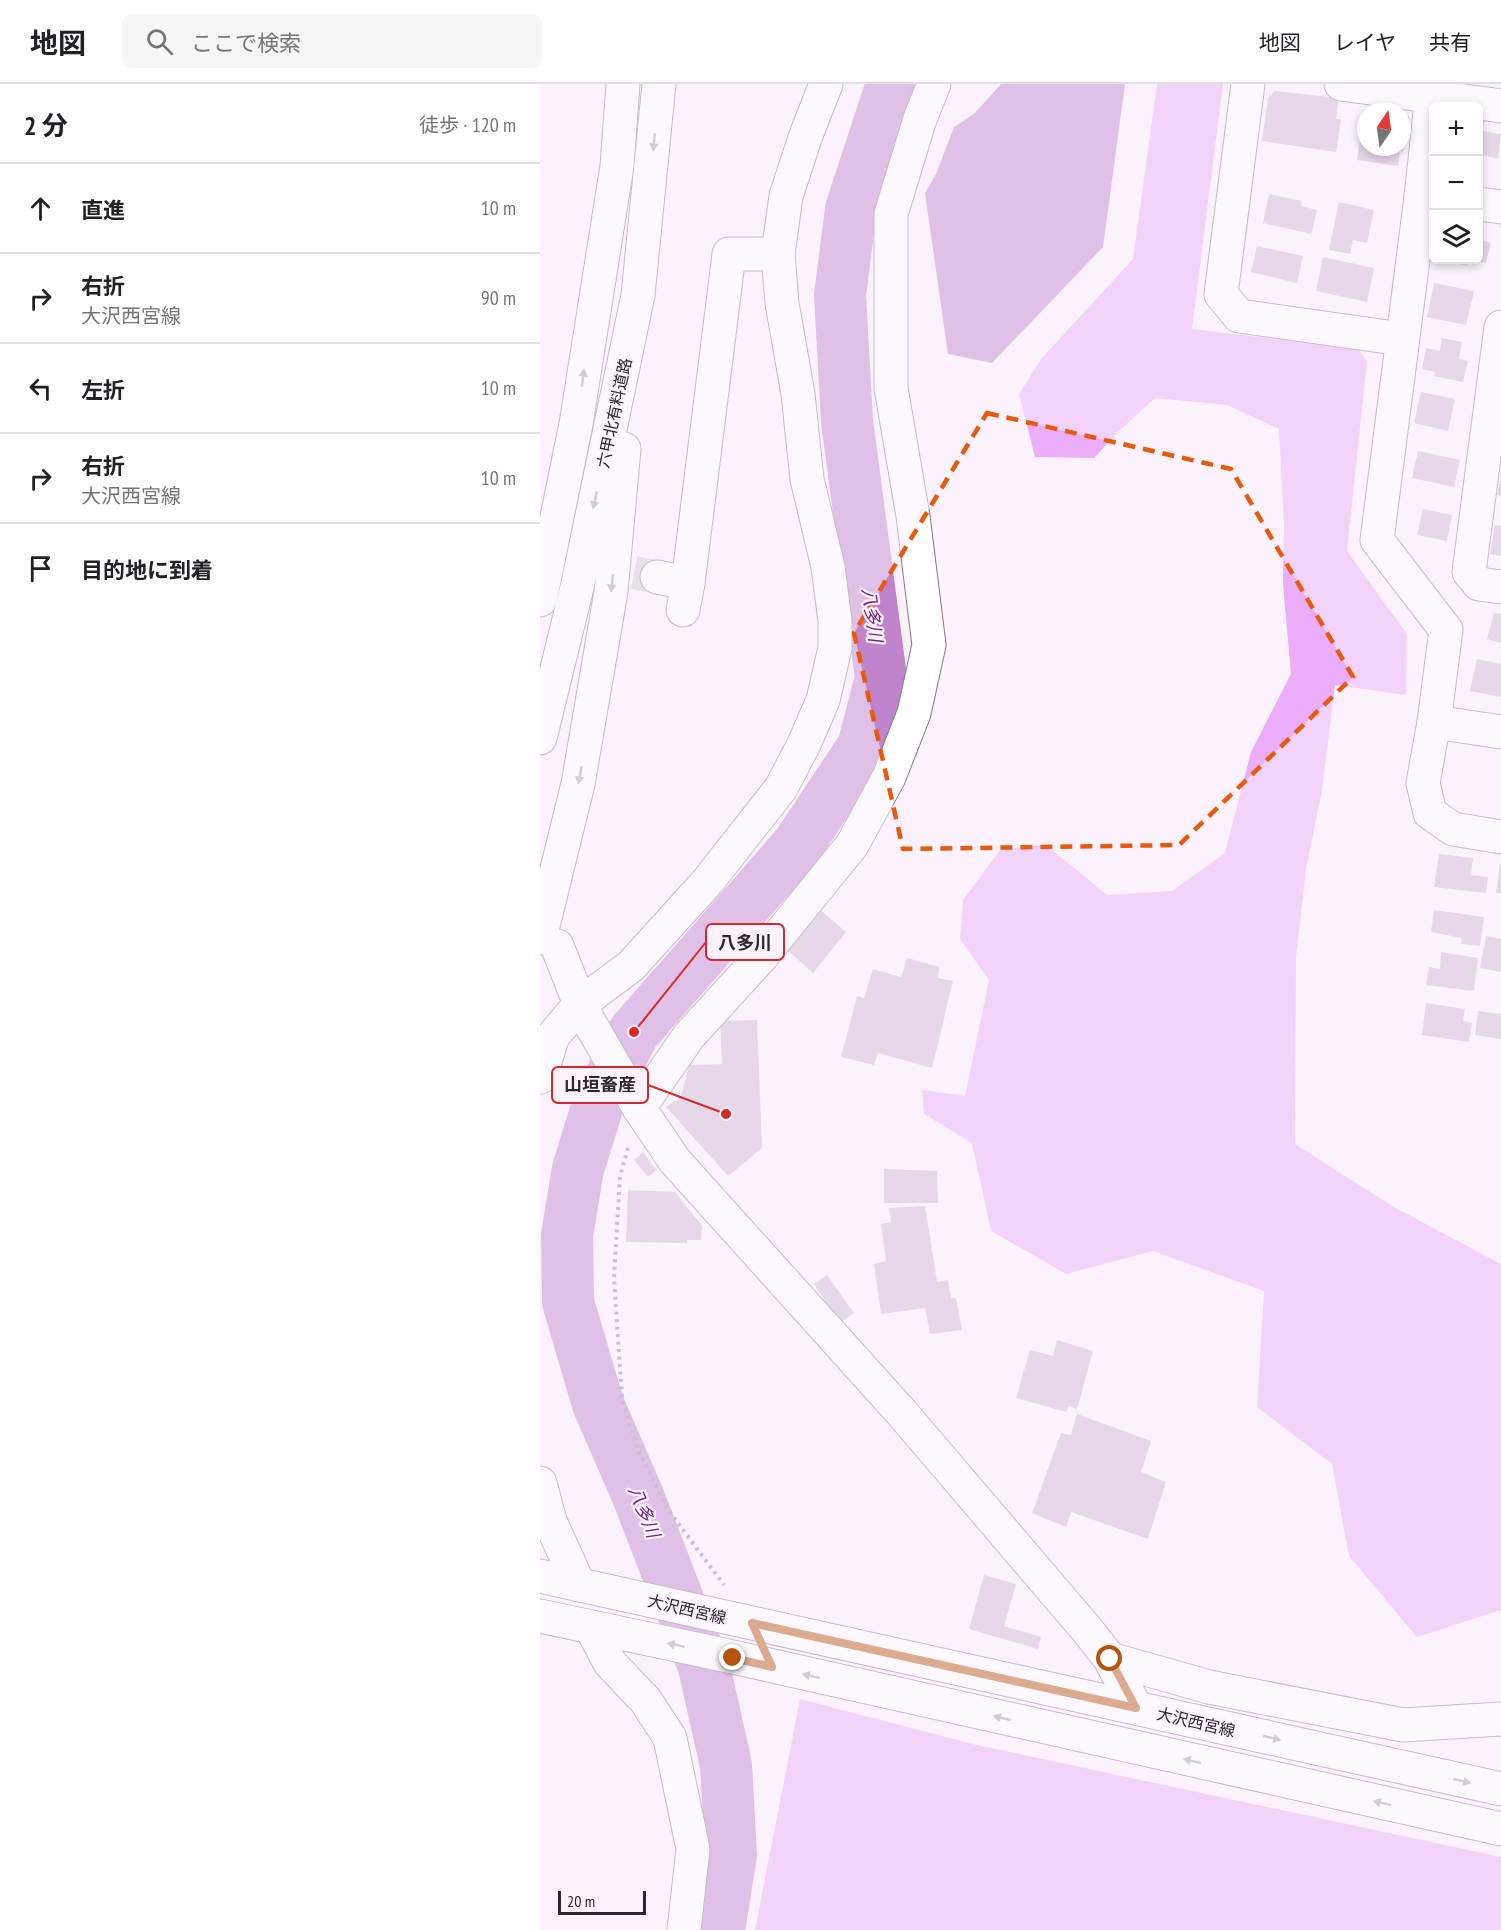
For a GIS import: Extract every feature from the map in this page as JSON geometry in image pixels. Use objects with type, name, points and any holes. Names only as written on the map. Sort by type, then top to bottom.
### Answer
[{"type":"street","points":[[540,600],[576,424],[617,166],[623,84]]},
{"type":"street","name":"六甲北有料道路","points":[[540,738],[578,583],[638,295],[659,84]]},
{"type":"street","points":[[540,1077],[553,1036],[584,1012],[632,966],[708,881],[781,788],[804,744],[823,700],[835,648],[835,621],[828,567],[807,479],[798,394],[782,303],[778,254],[786,196],[826,84]]},
{"type":"street","points":[[642,1112],[689,1036],[762,956],[852,845],[889,777],[914,713],[929,645],[913,516],[891,388],[891,214],[920,118],[934,84]]},
{"type":"street","points":[[1248,84],[1221,294],[1239,316],[1402,339]]},
{"type":"street","points":[[1341,84],[1432,90],[1501,106]]},
{"type":"street","points":[[1432,90],[1427,198],[1402,339],[1377,540],[1446,630],[1434,722],[1423,783],[1430,813],[1453,829],[1501,837]]},
{"type":"street","points":[[1483,205],[1501,207]]},
{"type":"street","points":[[676,590],[729,254],[778,254]]},
{"type":"street","points":[[638,295],[611,592],[549,942],[584,1012],[642,1112],[675,1161],[902,1413],[1088,1631],[1110,1659],[1136,1708]]},
{"type":"street","points":[[1501,327],[1493,450],[1469,572],[1479,584],[1501,587]]},
{"type":"street","points":[[540,499],[576,424]]},
{"type":"street","points":[[1434,722],[1501,732]]},
{"type":"street","points":[[540,1483],[550,1521],[589,1587]]},
{"type":"street","name":"大沢西宮線","points":[[540,1576],[1501,1789]]},
{"type":"street","points":[[540,1616],[1501,1829]]},
{"type":"street","points":[[591,1627],[610,1663],[646,1701],[670,1737],[693,1849],[684,1930]]},
{"type":"street","points":[[1110,1659],[1209,1687],[1403,1725],[1501,1719]]},
{"type":"path","points":[[642,1112],[632,1135],[620,1176],[614,1278],[622,1399],[638,1450],[669,1511],[737,1620]]},
{"type":"highlighted area","points":[[987,413],[1231,469],[1353,677],[1179,845],[903,849],[854,633]]},
{"type":"shaded area","points":[[1001,84],[1125,84],[1103,247],[992,363],[948,354],[925,193],[936,174],[954,127],[975,113]]},
{"type":"shaded area","points":[[1157,84],[1223,84],[1192,329],[1358,349],[1367,361],[1347,551],[1407,634],[1406,695],[1335,685],[1322,790],[1306,869],[1296,957],[1295,1144],[1392,1206],[1501,1264],[1501,1610],[1417,1637],[1349,1556],[1332,1464],[1257,1407],[1264,1291],[1153,1251],[1066,1274],[991,1231],[972,1143],[924,1114],[922,1090],[965,1096],[989,980],[960,939],[963,900],[1000,850],[1046,845],[1107,895],[1172,891],[1225,853],[1251,752],[1291,674],[1283,584],[1284,524],[1279,429],[1227,405],[1155,398],[1094,458],[1035,457],[1019,394],[1041,359],[1133,259]]},
{"type":"shaded area","points":[[800,1699],[973,1744],[1501,1857],[1501,1930],[755,1930]]},
{"type":"building","points":[[1275,91],[1339,98],[1336,119],[1341,119],[1336,152],[1262,141],[1268,98]]},
{"type":"building","points":[[1483,131],[1501,134],[1498,159],[1483,155]]},
{"type":"building","points":[[1358,156],[1399,156],[1398,166],[1357,160]]},
{"type":"building","points":[[1269,194],[1302,201],[1301,206],[1317,210],[1311,234],[1263,223]]},
{"type":"building","points":[[1339,202],[1374,210],[1367,243],[1353,240],[1350,254],[1329,250]]},
{"type":"building","points":[[1483,241],[1491,243],[1486,263],[1483,262]]},
{"type":"building","points":[[1257,246],[1303,256],[1297,283],[1251,272]]},
{"type":"building","points":[[1323,257],[1374,268],[1367,302],[1316,291]]},
{"type":"building","points":[[1434,283],[1474,291],[1466,325],[1427,317]]},
{"type":"building","points":[[1442,338],[1462,342],[1459,359],[1468,361],[1463,382],[1434,376],[1435,372],[1422,369],[1426,348],[1440,351]]},
{"type":"building","points":[[1421,392],[1455,399],[1448,431],[1414,423]]},
{"type":"building","points":[[1418,451],[1460,460],[1454,487],[1412,478]]},
{"type":"building","points":[[1501,481],[1501,496],[1497,495]]},
{"type":"building","points":[[1423,509],[1452,515],[1447,541],[1417,535]]},
{"type":"building","points":[[1495,525],[1501,526],[1501,556],[1490,554]]},
{"type":"building","points":[[1494,613],[1501,614],[1501,643],[1487,639]]},
{"type":"building","points":[[1477,659],[1501,664],[1501,697],[1470,691]]},
{"type":"building","points":[[1439,854],[1473,858],[1471,875],[1488,877],[1486,893],[1434,887]]},
{"type":"building","points":[[1500,864],[1501,893],[1496,893]]},
{"type":"building","points":[[818,908],[846,932],[813,973],[784,947]]},
{"type":"building","points":[[1434,910],[1484,917],[1480,946],[1461,944],[1462,938],[1431,932]]},
{"type":"building","points":[[1486,936],[1501,939],[1501,972],[1480,968]]},
{"type":"building","points":[[1441,952],[1478,958],[1474,991],[1426,985],[1429,967],[1440,969]]},
{"type":"building","points":[[907,958],[939,967],[938,978],[953,981],[932,1068],[878,1053],[874,1065],[841,1057],[857,996],[864,998],[873,969],[901,977]]},
{"type":"building","points":[[1426,1003],[1465,1009],[1463,1021],[1472,1023],[1469,1042],[1422,1035]]},
{"type":"building","points":[[1478,1011],[1501,1014],[1501,1039],[1475,1035]]},
{"type":"building","points":[[757,1020],[762,1148],[728,1176],[666,1107],[681,1097],[689,1065],[722,1064],[720,1021]]},
{"type":"building","points":[[643,1152],[656,1170],[648,1177],[634,1160]]},
{"type":"building","points":[[884,1169],[937,1171],[938,1203],[884,1203]]},
{"type":"building","points":[[628,1190],[675,1192],[702,1226],[701,1240],[687,1240],[687,1243],[626,1242]]},
{"type":"building","points":[[925,1206],[937,1282],[948,1280],[951,1298],[956,1298],[962,1330],[930,1334],[925,1308],[881,1314],[874,1264],[886,1261],[881,1224],[891,1222],[889,1208]]},
{"type":"building","points":[[827,1275],[854,1313],[840,1323],[814,1284]]},
{"type":"building","points":[[1057,1340],[1093,1351],[1077,1409],[1069,1406],[1066,1412],[1016,1398],[1030,1350],[1053,1356]]},
{"type":"building","points":[[1077,1414],[1151,1441],[1141,1472],[1166,1482],[1148,1539],[1071,1512],[1066,1527],[1032,1513],[1061,1433],[1071,1435]]},
{"type":"building","points":[[984,1575],[1016,1584],[1004,1626],[1041,1637],[1038,1649],[969,1629]]},
{"type":"waterway","name":"八多川","points":[[719,1930],[731,1855],[726,1765],[704,1667],[638,1496],[598,1404],[568,1302],[567,1235],[578,1169],[600,1098],[634,1032],[797,846],[863,747],[881,678],[847,421],[840,295],[851,209],[892,84]]},
{"type":"tunnel","points":[[586,563],[657,577]]},
{"type":"place","name":"八多川","points":[[634,1032]]},
{"type":"place","name":"山垣畜産","points":[[726,1114]]},
{"type":"route","points":[[733,1658],[772,1667],[752,1623],[1136,1708],[1110,1659]]}]
